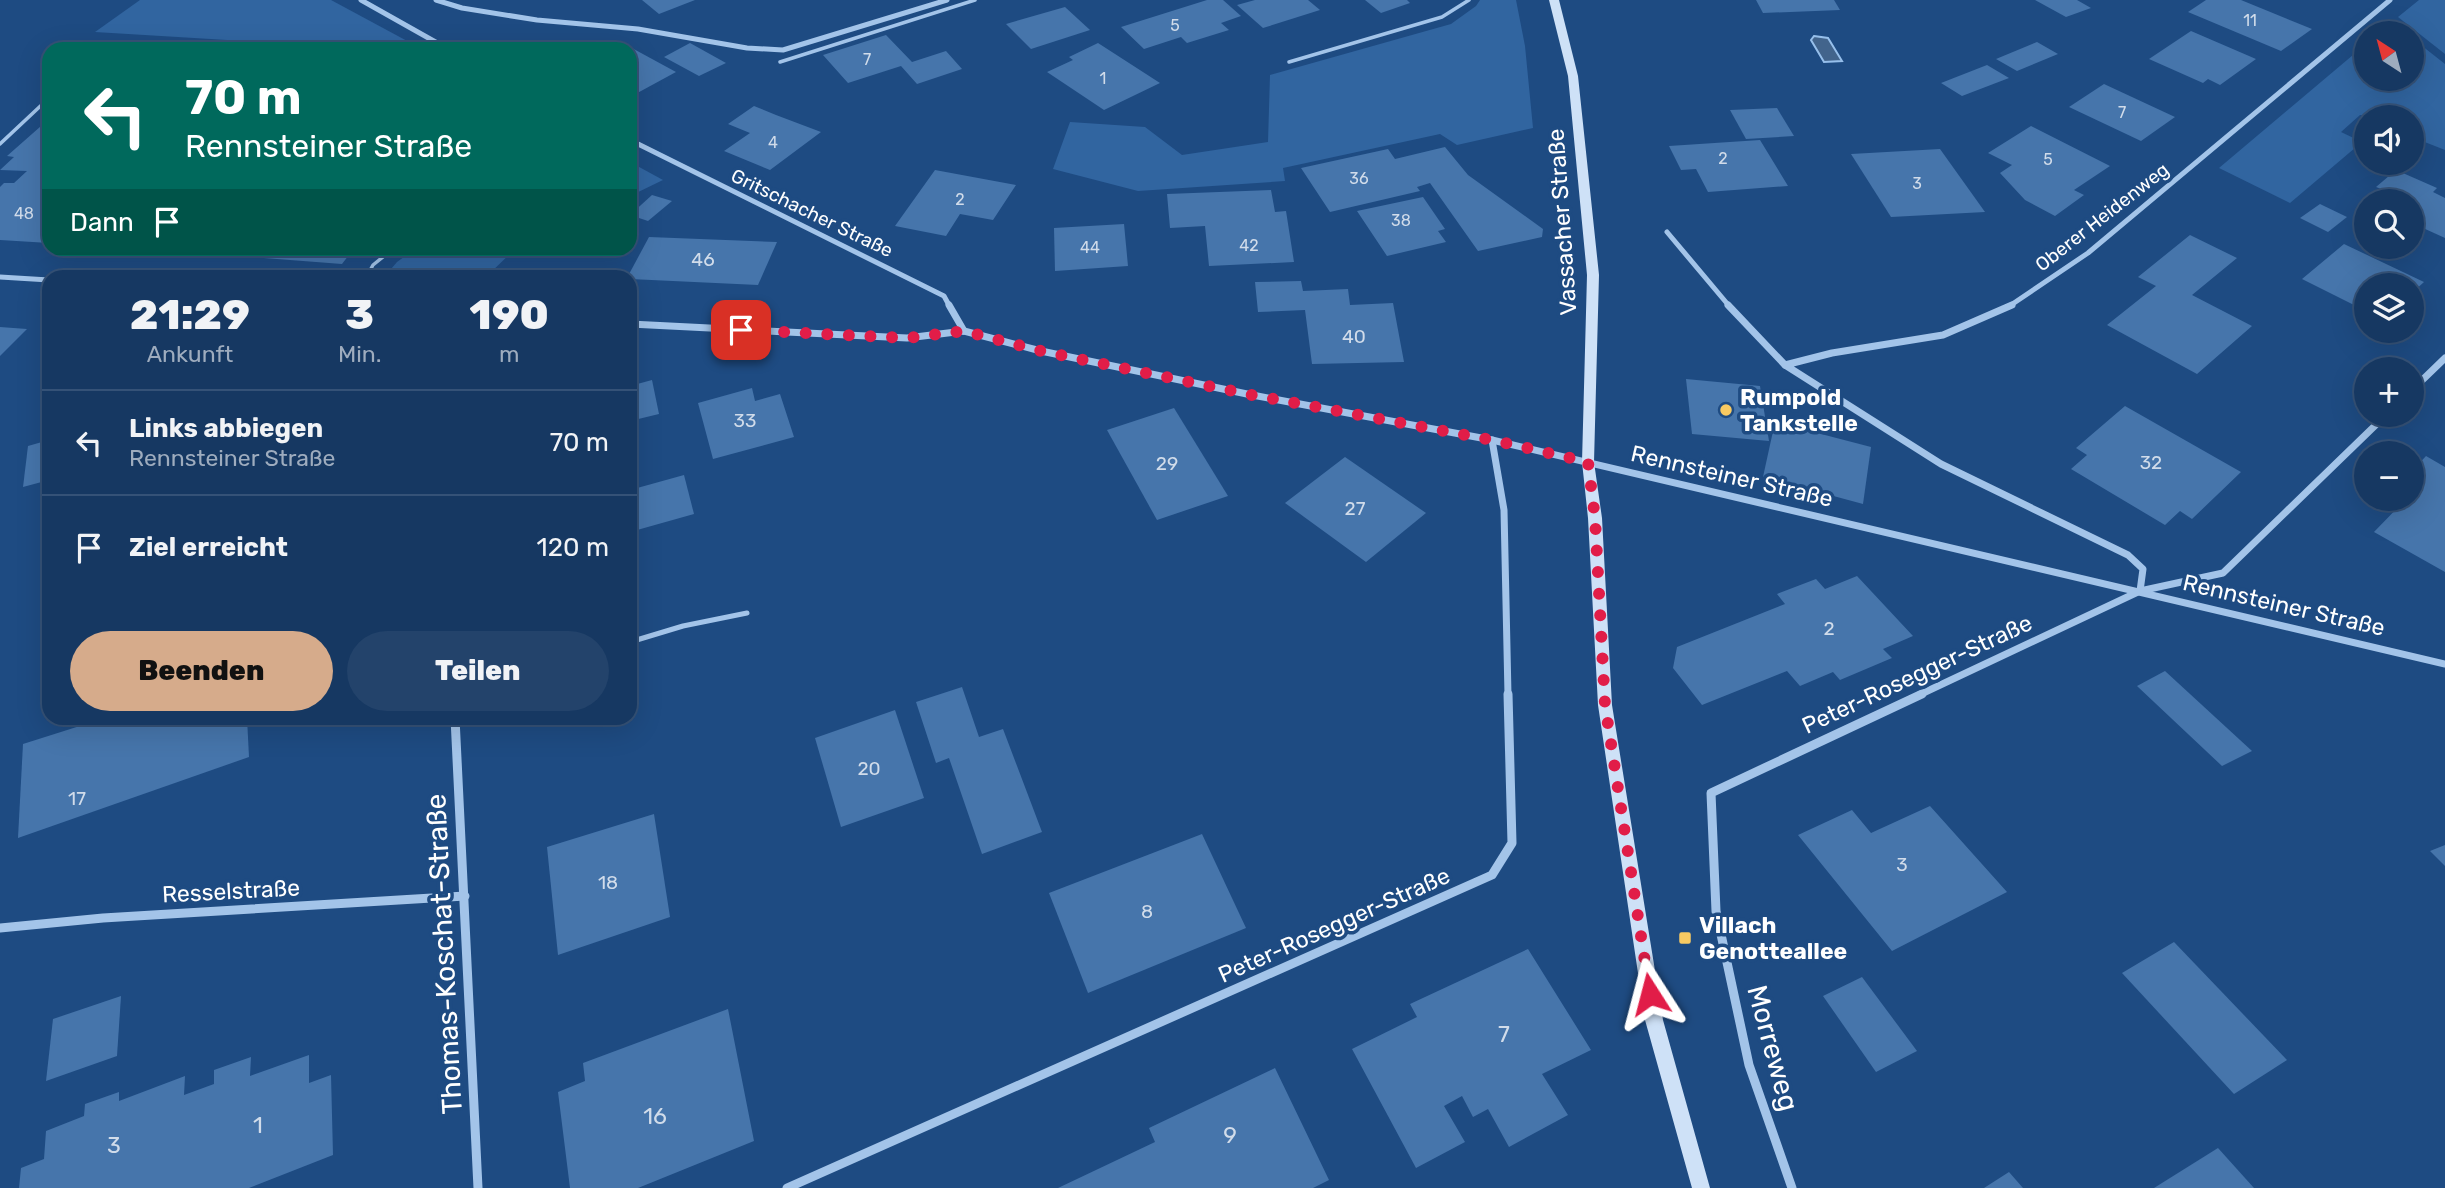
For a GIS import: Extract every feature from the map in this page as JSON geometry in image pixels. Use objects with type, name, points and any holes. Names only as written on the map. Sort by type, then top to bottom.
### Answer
[{"type":"main road","name":"Vassacher Straße","points":[[1555,0],[1573,76],[1593,275],[1588,462],[1595,518],[1605,705],[1654,1020],[1702,1188]]},
{"type":"street","points":[[361,0],[435,42]]},
{"type":"street","points":[[436,0],[462,8],[537,20],[638,29],[747,48],[783,50],[947,0]]},
{"type":"street","name":"Oberer Heidenweg","points":[[1785,365],[1832,353],[1943,335],[2014,304],[2088,253],[2390,0]]},
{"type":"street","name":"Gritschacher Straße","points":[[637,143],[944,296],[964,331]]},
{"type":"street","points":[[1667,232],[1735,313],[1785,365],[1941,464],[2128,555],[2143,569],[2140,591],[2223,573],[2374,427]]},
{"type":"street","points":[[0,277],[42,280]]},
{"type":"street","name":"Rennsteiner Straße","points":[[637,324],[907,338],[964,331],[1041,351],[1221,389],[1492,440],[2445,664]]},
{"type":"street","points":[[2424,378],[2445,358]]},
{"type":"street","name":"Peter-Rosegger-Straße","points":[[787,1188],[1492,875],[1512,843],[1504,510],[1492,440]]},
{"type":"street","name":"Peter-Rosegger-Straße","points":[[1711,793],[2140,591]]},
{"type":"street","name":"Thomas-Koschat-Straße","points":[[455,725],[478,1188]]},
{"type":"street","name":"Morreweg","points":[[1711,793],[1716,911],[1749,1065],[1792,1188]]},
{"type":"street","name":"Resselstraße","points":[[0,928],[103,918],[465,896]]},
{"type":"lane","points":[[779,62],[975,0]]},
{"type":"lane","points":[[1289,62],[1442,17],[1469,0]]},
{"type":"lane","points":[[0,144],[42,105]]},
{"type":"lane","points":[[370,270],[384,256]]},
{"type":"lane","points":[[637,640],[683,626],[747,613]]},
{"type":"shaded area","points":[[140,0],[331,0],[409,42],[262,42],[95,32]]},
{"type":"shaded area","points":[[1480,0],[1516,0],[1525,46],[1533,128],[1457,145],[1440,134],[1283,168],[1285,181],[1138,191],[1053,169],[1070,122],[1145,127],[1182,155],[1268,142],[1270,75],[1451,24]]},
{"type":"shaded area","points":[[2419,0],[2445,0],[2445,54],[2424,37],[2424,21],[2403,21],[2398,17]]},
{"type":"shaded area","points":[[1814,36],[1828,38],[1842,61],[1824,62],[1811,40]]},
{"type":"shaded area","points":[[2424,47],[2445,64],[2445,150],[2424,142],[2424,105],[2354,105],[2354,120],[2341,132],[2354,138],[2354,149],[2290,203],[2219,168],[2354,54],[2354,91],[2424,91]]},
{"type":"shaded area","points":[[637,166],[663,180],[637,193]]},
{"type":"shaded area","points":[[405,256],[508,256],[493,270],[390,270]]},
{"type":"building","points":[[642,0],[695,0],[659,14]]},
{"type":"building","points":[[1207,0],[1223,0],[1241,16],[1221,23],[1229,30],[1187,43],[1181,37],[1144,49],[1121,27]]},
{"type":"building","points":[[1255,0],[1308,0],[1320,10],[1263,28],[1237,5]]},
{"type":"building","points":[[1365,0],[1407,0],[1410,3],[1381,13]]},
{"type":"building","points":[[1756,0],[1834,0],[1840,10],[1763,13]]},
{"type":"building","points":[[2035,0],[2077,0],[2091,8],[2066,17]]},
{"type":"building","points":[[2206,0],[2241,0],[2312,29],[2281,51],[2188,12]]},
{"type":"building","points":[[1065,7],[1090,30],[1031,49],[1006,24]]},
{"type":"building","points":[[2191,31],[2256,59],[2220,85],[2208,79],[2203,83],[2149,59]]},
{"type":"building","points":[[886,35],[912,62],[946,51],[962,69],[917,84],[901,66],[848,83],[823,55]]},
{"type":"building","points":[[2037,42],[2058,54],[2017,71],[1996,59]]},
{"type":"building","points":[[690,43],[726,63],[699,76],[664,57]]},
{"type":"building","points":[[1098,43],[1160,83],[1104,110],[1047,72],[1073,60],[1069,57]]},
{"type":"building","points":[[637,51],[676,72],[637,93]]},
{"type":"building","points":[[1987,65],[2009,78],[1962,96],[1941,83]]},
{"type":"building","points":[[2104,84],[2175,117],[2141,141],[2069,107]]},
{"type":"building","points":[[754,106],[821,132],[770,170],[724,151],[750,133],[728,124]]},
{"type":"building","points":[[1777,108],[1794,136],[1746,139],[1730,110]]},
{"type":"building","points":[[42,125],[42,243],[0,240],[0,187],[4,183],[14,183],[27,171],[0,170],[14,157],[7,156]]},
{"type":"building","points":[[2031,126],[2110,166],[2074,190],[2084,195],[2055,216],[2025,200],[2000,173],[2012,165],[1988,153]]},
{"type":"building","points":[[1760,140],[1788,186],[1708,192],[1696,169],[1681,170],[1669,146]]},
{"type":"building","points":[[1445,147],[1468,175],[1543,229],[1542,237],[1478,251],[1430,183],[1417,187],[1420,191],[1330,212],[1301,168],[1388,149],[1395,159]]},
{"type":"building","points":[[1940,149],[1985,212],[1891,217],[1851,154]]},
{"type":"building","points":[[935,170],[1016,185],[993,220],[960,214],[946,236],[895,226]]},
{"type":"building","points":[[2390,175],[2407,175],[2437,188],[2433,192],[2445,198],[2445,238],[2424,228],[2424,189],[2376,187]]},
{"type":"building","points":[[1271,190],[1275,212],[1286,211],[1294,262],[1209,266],[1205,226],[1170,228],[1167,194]]},
{"type":"building","points":[[652,195],[672,201],[648,221],[637,217],[637,209]]},
{"type":"building","points":[[1423,197],[1445,229],[1438,231],[1446,242],[1387,256],[1357,211]]},
{"type":"building","points":[[2320,204],[2347,217],[2328,232],[2300,218]]},
{"type":"building","points":[[1124,224],[1128,266],[1055,271],[1054,228]]},
{"type":"building","points":[[2190,235],[2237,258],[2192,295],[2252,326],[2197,374],[2107,325],[2156,286],[2138,277]]},
{"type":"building","points":[[649,237],[777,242],[758,285],[637,279],[637,270],[631,270]]},
{"type":"building","points":[[2344,244],[2354,249],[2354,259],[2376,259],[2405,273],[2354,273],[2354,305],[2302,279]]},
{"type":"building","points":[[252,256],[348,256],[342,264]]},
{"type":"building","points":[[1301,281],[1303,291],[1348,289],[1350,305],[1393,303],[1404,362],[1312,364],[1305,310],[1258,312],[1255,282]]},
{"type":"building","points":[[0,327],[27,329],[0,356]]},
{"type":"building","name":"Rumpold Tankstelle","points":[[1686,379],[1760,386],[1769,441],[1692,434]]},
{"type":"building","points":[[652,380],[659,414],[637,419],[637,384]]},
{"type":"building","points":[[752,388],[755,401],[780,394],[794,437],[713,459],[698,403]]},
{"type":"building","points":[[2125,406],[2241,472],[2192,519],[2180,511],[2165,525],[2071,469],[2087,455],[2076,448]]},
{"type":"building","points":[[1174,408],[1228,496],[1157,520],[1107,430]]},
{"type":"building","points":[[1775,422],[1871,447],[1863,504],[1763,477]]},
{"type":"building","points":[[42,442],[42,482],[23,487],[28,446]]},
{"type":"building","points":[[2426,456],[2445,467],[2445,572],[2374,532],[2394,511],[2424,511]]},
{"type":"building","points":[[1345,457],[1426,513],[1366,562],[1285,503]]},
{"type":"building","points":[[684,475],[694,514],[637,530],[637,488]]},
{"type":"building","points":[[1857,576],[1913,636],[1883,649],[1892,658],[1840,680],[1833,672],[1800,686],[1787,671],[1702,705],[1673,668],[1677,647],[1785,604],[1777,594],[1816,579],[1825,589]]},
{"type":"building","points":[[2165,671],[2252,751],[2222,766],[2137,686]]},
{"type":"building","points":[[962,687],[979,737],[1003,729],[1042,832],[982,854],[949,758],[936,763],[916,702]]},
{"type":"building","points":[[895,710],[924,798],[841,827],[815,738]]},
{"type":"building","points":[[83,725],[247,725],[249,757],[18,838],[23,744]]},
{"type":"building","points":[[1930,806],[2007,892],[1892,951],[1798,835],[1852,810],[1871,833]]},
{"type":"building","points":[[654,814],[670,917],[558,955],[547,847]]},
{"type":"building","points":[[1202,834],[1246,928],[1088,993],[1049,893]]},
{"type":"building","points":[[2445,845],[2445,866],[2430,851]]},
{"type":"building","points":[[2174,942],[2287,1060],[2234,1094],[2122,973]]},
{"type":"building","points":[[1528,949],[1591,1050],[1542,1074],[1568,1115],[1509,1147],[1488,1109],[1473,1117],[1462,1096],[1444,1106],[1465,1142],[1416,1168],[1352,1049],[1417,1017],[1410,1004]]},
{"type":"building","points":[[1862,977],[1917,1051],[1876,1072],[1823,996]]},
{"type":"building","points":[[121,996],[117,1056],[46,1081],[53,1019]]},
{"type":"building","points":[[728,1009],[754,1141],[638,1188],[570,1188],[558,1092],[585,1081],[583,1063]]},
{"type":"building","points":[[309,1055],[309,1083],[331,1075],[333,1155],[249,1188],[19,1188],[21,1168],[44,1159],[46,1131],[84,1116],[85,1104],[119,1092],[119,1101],[185,1076],[184,1095],[214,1084],[214,1070],[251,1057],[250,1076]]},
{"type":"building","points":[[1275,1068],[1329,1180],[1313,1188],[1058,1188],[1155,1142],[1149,1128]]},
{"type":"building","points":[[2218,1148],[2254,1188],[2154,1188]]},
{"type":"building","points":[[2009,1172],[2023,1188],[1984,1188]]},
{"type":"place","name":"Rumpold Tankstelle","points":[[1726,410]]},
{"type":"place","name":"Villach Genotteallee","points":[[1685,938]]},
{"type":"route","points":[[741,330],[907,338],[964,331],[1041,351],[1247,394],[1492,440],[1588,462],[1595,518],[1605,705],[1650,994]]}]
